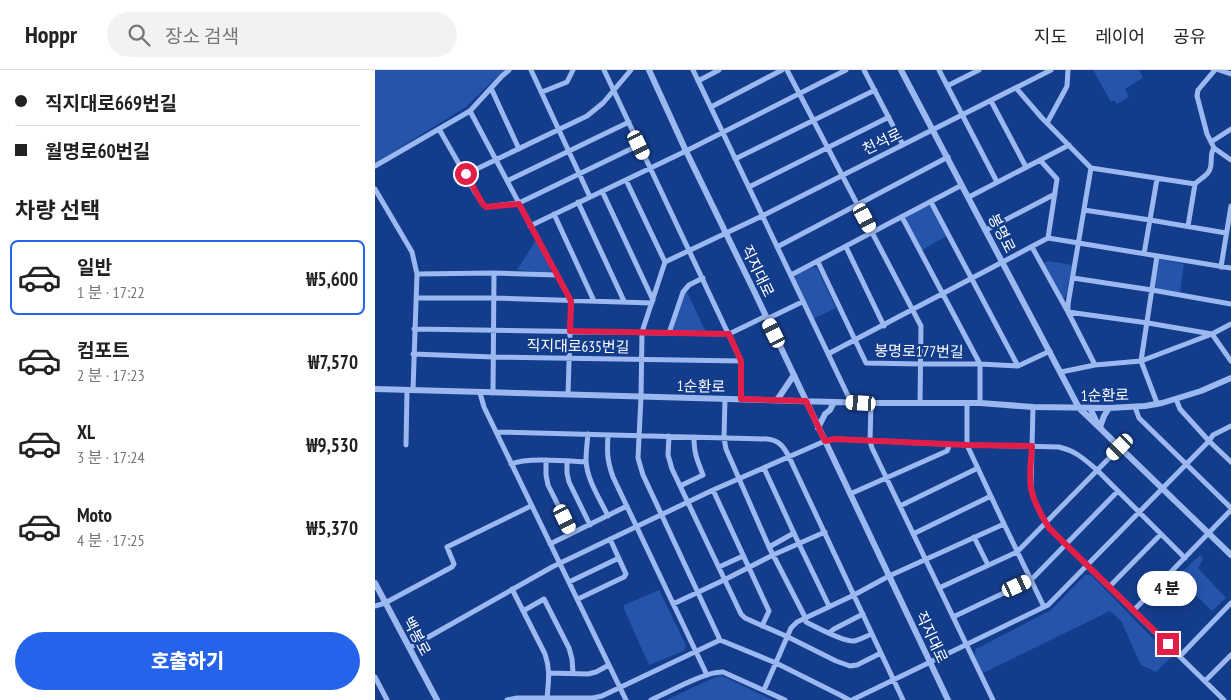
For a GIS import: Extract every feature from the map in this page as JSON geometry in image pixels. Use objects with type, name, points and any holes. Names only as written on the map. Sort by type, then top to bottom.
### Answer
[{"type":"street","points":[[375,166],[470,112],[509,70]]},
{"type":"street","points":[[531,70],[590,197]]},
{"type":"street","points":[[542,92],[567,82],[573,70]]},
{"type":"street","points":[[604,70],[741,361],[741,399]]},
{"type":"street","points":[[466,174],[587,116],[603,103],[631,70]]},
{"type":"street","name":"직지대로","points":[[649,70],[725,234],[948,700]]},
{"type":"street","points":[[693,70],[851,402]]},
{"type":"street","points":[[698,81],[719,70]]},
{"type":"street","points":[[711,107],[781,70]]},
{"type":"street","points":[[787,70],[921,326],[920,403]]},
{"type":"street","points":[[530,226],[723,133],[846,70]]},
{"type":"street","points":[[864,70],[903,145]]},
{"type":"street","name":"봉명로","points":[[901,70],[1079,408],[1102,429]]},
{"type":"street","points":[[939,70],[997,182]]},
{"type":"street","points":[[947,86],[978,70]]},
{"type":"street","name":"천석로","points":[[665,262],[762,216],[1051,70]]},
{"type":"street","points":[[1047,123],[1067,86],[1067,70]]},
{"type":"street","points":[[1215,70],[1198,90],[1197,96],[1205,129],[1211,142],[1215,148],[1231,160]]},
{"type":"street","points":[[1219,70],[1231,74]]},
{"type":"street","points":[[491,88],[519,149]]},
{"type":"street","points":[[1015,88],[1091,168],[1195,184]]},
{"type":"street","points":[[735,159],[875,90]]},
{"type":"street","points":[[991,101],[1025,167]]},
{"type":"street","points":[[470,112],[571,301],[568,394]]},
{"type":"street","points":[[749,187],[889,117]]},
{"type":"street","points":[[507,181],[629,122]]},
{"type":"street","points":[[439,128],[486,207],[519,204],[639,145]]},
{"type":"street","points":[[1211,142],[1231,129]]},
{"type":"street","points":[[969,197],[1069,145]]},
{"type":"street","points":[[1188,226],[1195,184],[1208,174],[1212,165],[1211,153],[1215,148]]},
{"type":"street","points":[[777,246],[948,157]]},
{"type":"street","points":[[1040,160],[1057,179],[1048,238]]},
{"type":"street","points":[[1068,312],[1091,168]]},
{"type":"street","points":[[1144,254],[1157,179]]},
{"type":"street","points":[[626,180],[665,262],[642,332],[638,458],[640,467],[720,640],[776,663],[850,700],[1048,605],[1187,464],[1213,435],[1231,426]]},
{"type":"street","points":[[791,276],[963,185]]},
{"type":"street","points":[[375,189],[412,252],[417,274],[406,445]]},
{"type":"street","points":[[602,191],[653,301]]},
{"type":"street","points":[[986,230],[1055,194]]},
{"type":"street","points":[[578,202],[624,301]]},
{"type":"street","points":[[931,202],[1018,366]]},
{"type":"street","points":[[1221,267],[1231,206]]},
{"type":"street","points":[[1084,210],[1226,233]]},
{"type":"street","points":[[554,214],[594,301]]},
{"type":"street","points":[[902,217],[980,364],[980,403]]},
{"type":"street","points":[[828,354],[1048,238],[1231,268]]},
{"type":"street","points":[[846,247],[884,326]]},
{"type":"street","points":[[1032,247],[1095,365]]},
{"type":"street","points":[[1157,256],[1141,362],[1157,403]]},
{"type":"street","name":"봉명로177번길","points":[[818,262],[866,363],[1018,366],[1050,351]]},
{"type":"street","points":[[417,274],[494,273],[557,275]]},
{"type":"street","points":[[493,393],[494,273]]},
{"type":"street","points":[[669,333],[686,288],[703,278]]},
{"type":"street","points":[[1073,278],[1231,304]]},
{"type":"street","points":[[416,298],[653,301]]},
{"type":"street","points":[[414,329],[729,334],[802,302]]},
{"type":"street","points":[[1068,312],[1211,334],[1231,361]]},
{"type":"street","points":[[1061,372],[1095,365],[1141,362],[1231,324]]},
{"type":"street","name":"직지대로635번길","points":[[413,354],[741,361]]},
{"type":"street","points":[[777,400],[794,375]]},
{"type":"street","name":"1순환로","points":[[375,389],[871,403],[980,403],[1033,407],[1109,408],[1135,407],[1176,399],[1231,378]]},
{"type":"street","points":[[480,393],[483,407],[626,700]]},
{"type":"street","points":[[725,399],[724,438],[726,449],[769,547],[806,622],[845,640],[852,641],[872,634]]},
{"type":"street","points":[[1176,399],[1180,409],[1231,462]]},
{"type":"street","points":[[819,428],[825,414],[834,402]]},
{"type":"street","points":[[871,403],[872,448],[993,700]]},
{"type":"street","points":[[967,403],[967,445],[1044,607]]},
{"type":"street","points":[[1033,407],[1031,488],[1041,514],[1049,528],[1224,700]]},
{"type":"street","points":[[1134,610],[1231,509],[1139,418],[1135,407]]},
{"type":"street","points":[[1090,408],[1102,429],[1231,555]]},
{"type":"street","points":[[1102,429],[1104,416],[1109,408]]},
{"type":"street","points":[[496,432],[773,439],[779,442],[789,457],[903,700]]},
{"type":"street","points":[[588,434],[586,462],[590,478],[608,516]]},
{"type":"street","points":[[608,435],[608,463],[707,675]]},
{"type":"street","points":[[669,436],[669,462],[741,614],[745,618],[849,666],[857,665],[881,653]]},
{"type":"street","points":[[680,486],[703,475],[694,450],[695,437]]},
{"type":"street","points":[[409,648],[513,589],[610,539],[739,478],[825,441],[835,439],[967,445],[1059,446],[1067,448],[1082,456],[1185,558]]},
{"type":"street","points":[[850,494],[947,451],[950,444]]},
{"type":"street","points":[[939,588],[1017,552],[1120,447]]},
{"type":"street","points":[[511,464],[546,460],[586,462]]},
{"type":"street","points":[[546,460],[548,485],[572,534]]},
{"type":"street","points":[[567,461],[569,482],[589,525]]},
{"type":"street","points":[[764,468],[829,606]]},
{"type":"street","points":[[900,506],[978,468]]},
{"type":"street","points":[[713,490],[769,611],[762,626]]},
{"type":"street","points":[[953,617],[1031,580],[1118,491]]},
{"type":"street","points":[[913,534],[991,496]]},
{"type":"street","points":[[375,606],[385,603],[452,568],[454,564],[447,547],[531,506]]},
{"type":"street","points":[[551,544],[627,506]]},
{"type":"street","points":[[763,690],[791,628],[797,622],[889,576],[1004,524]]},
{"type":"street","points":[[673,604],[825,532]]},
{"type":"street","points":[[769,547],[794,533]]},
{"type":"street","points":[[1109,587],[1161,534]]},
{"type":"street","points":[[974,537],[989,565]]},
{"type":"street","points":[[578,599],[624,577],[626,574],[610,539]]},
{"type":"street","points":[[719,567],[743,556]]},
{"type":"street","points":[[569,582],[619,558]]},
{"type":"street","name":"백봉로","points":[[375,583],[437,700]]},
{"type":"street","points":[[513,589],[545,654],[549,673],[547,699]]},
{"type":"street","points":[[523,611],[544,600],[569,648],[573,673]]},
{"type":"street","points":[[1180,656],[1231,603]]},
{"type":"street","points":[[829,633],[834,628],[863,614]]},
{"type":"street","points":[[507,700],[517,698],[593,698],[602,696],[720,640]]},
{"type":"street","points":[[1205,681],[1230,659]]},
{"type":"street","points":[[549,673],[588,674],[609,665]]},
{"type":"street","points":[[651,700],[717,672],[723,672],[785,700]]},
{"type":"street","points":[[375,677],[387,700]]},
{"type":"shaded area","points":[[375,70],[504,70],[466,107],[375,163]]},
{"type":"shaded area","points":[[1093,70],[1139,70],[1143,78],[1125,89],[1129,97],[1117,104],[1114,100],[1111,102]]},
{"type":"shaded area","points":[[927,205],[932,207],[947,236],[922,250],[906,220],[907,216]]},
{"type":"shaded area","points":[[536,240],[552,270],[549,273],[517,270]]},
{"type":"shaded area","points":[[1160,259],[1184,264],[1180,293],[1155,287],[1158,261]]},
{"type":"shaded area","points":[[1048,261],[1072,265],[1066,297],[1063,298],[1043,263]]},
{"type":"shaded area","points":[[813,267],[817,268],[836,308],[813,319],[795,280],[796,275]]},
{"type":"shaded area","points":[[686,290],[706,332],[672,332]]},
{"type":"shaded area","points":[[1200,555],[1203,559],[1198,568],[1226,598],[1212,611],[1177,577]]},
{"type":"shaded area","points":[[1085,575],[1091,575],[1171,657],[1156,672],[1141,665],[1121,621],[1110,611],[983,673],[974,655],[976,649],[1051,610]]},
{"type":"shaded area","points":[[659,590],[686,645],[684,651],[649,665],[624,609],[624,605]]},
{"type":"shaded area","points":[[720,675],[773,700],[666,700]]},
{"type":"route","points":[[466,174],[486,207],[519,204],[571,301],[570,331],[729,334],[741,361],[741,399],[806,401],[825,441],[835,439],[1032,446],[1031,488],[1041,514],[1049,528],[1168,644]]}]
